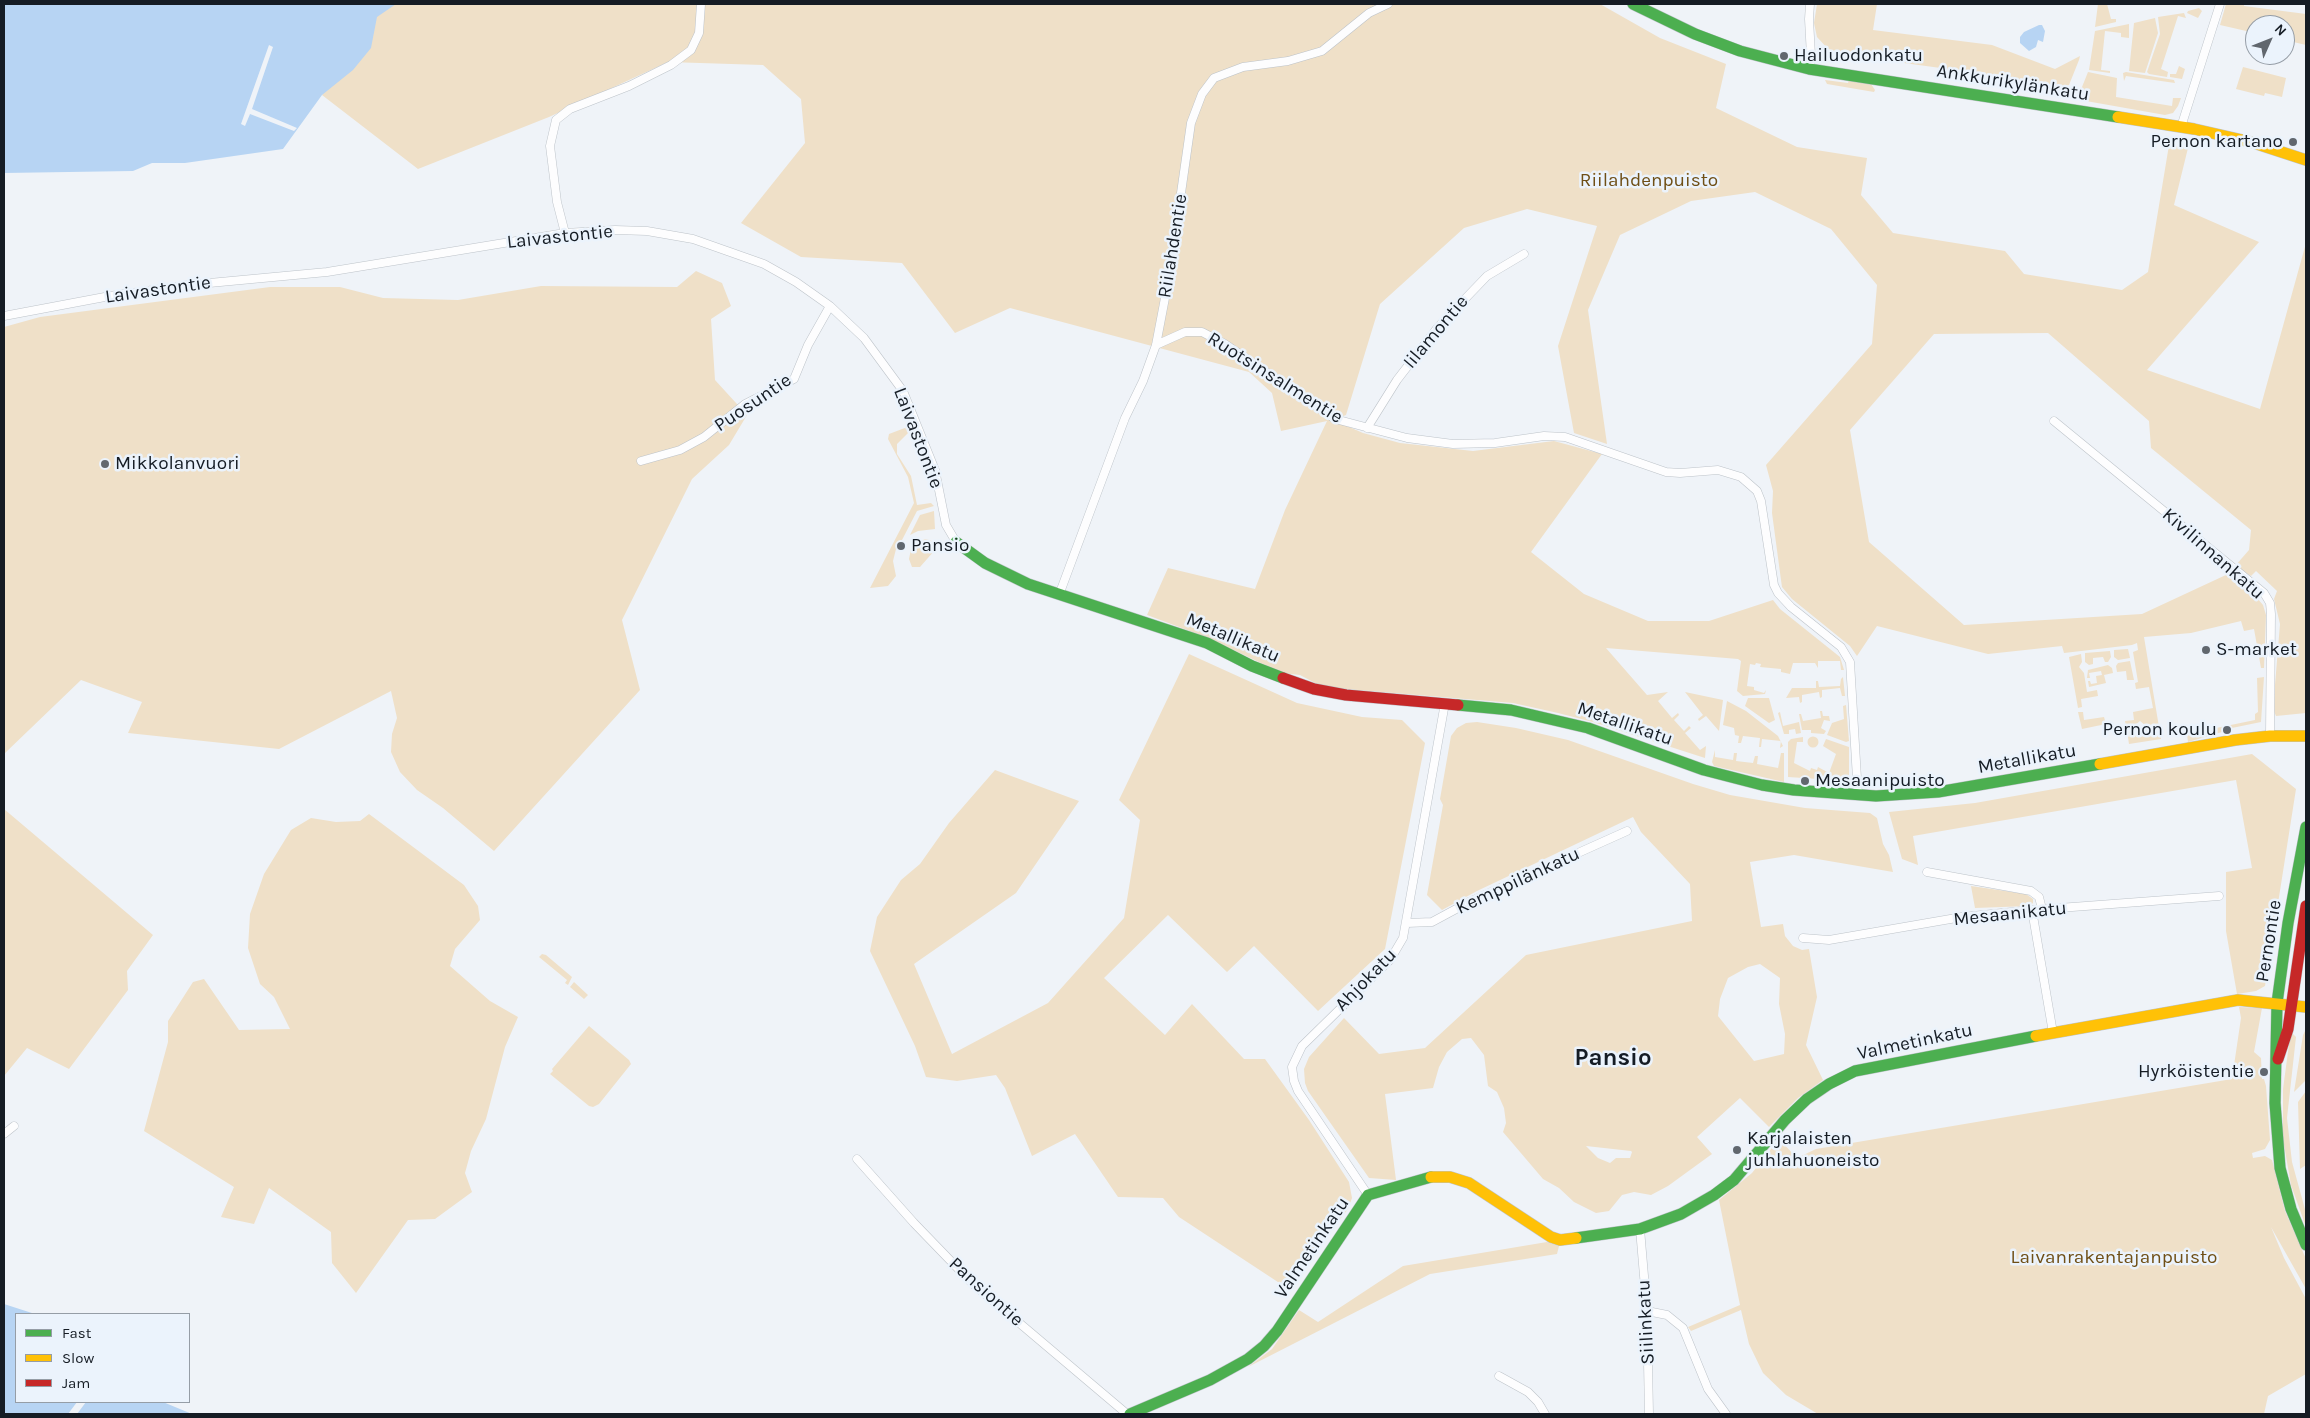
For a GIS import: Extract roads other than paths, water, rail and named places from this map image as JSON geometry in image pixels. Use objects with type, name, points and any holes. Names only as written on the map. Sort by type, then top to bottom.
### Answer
[{"type":"street","points":[[565,233],[557,202],[550,146],[556,120],[570,109],[629,86],[671,66],[691,50],[699,33],[701,4]]},
{"type":"street","name":"Riilahdentie","points":[[1059,595],[1125,418],[1143,382],[1156,346],[1169,277],[1191,123],[1202,94],[1214,78],[1243,67],[1288,61],[1322,51],[1369,13],[1388,4]]},
{"type":"street","name":"Ankkurikylänkatu","points":[[1634,4],[1695,34],[1740,50],[1809,69],[2181,127],[2251,142],[2306,160]]},
{"type":"street","points":[[1809,69],[1811,51],[1810,4]]},
{"type":"street","points":[[2181,127],[2220,4]]},
{"type":"street","name":"Laivastontie","points":[[4,316],[129,293],[188,285],[327,272],[565,233],[615,230],[647,231],[707,242],[764,264],[796,282],[830,306],[864,338],[903,391],[935,470],[946,525],[956,542]]},
{"type":"street","name":"Iilamontie","points":[[1367,428],[1397,380],[1438,327],[1487,276],[1524,254]]},
{"type":"street","name":"Puosuntie","points":[[641,461],[680,450],[704,438],[745,404],[794,379],[811,338],[830,306]]},
{"type":"street","name":"Ruotsinsalmentie","points":[[1156,346],[1186,332],[1202,332],[1224,344],[1335,419],[1430,443],[1495,443],[1544,436],[1565,437],[1666,472],[1680,474],[1718,470],[1741,477],[1757,491],[1761,501],[1774,585],[1778,593],[1791,608],[1835,642],[1847,656],[1852,671],[1858,795]]},
{"type":"street","name":"Kivilinnankatu","points":[[2054,422],[2264,593],[2270,603],[2272,614],[2270,736]]},
{"type":"street","name":"Metallikatu","points":[[956,542],[985,563],[1028,584],[1130,616],[1207,644],[1252,666],[1314,690],[1355,696],[1511,710],[1588,728],[1704,770],[1762,785],[1794,790],[1858,795],[1943,791],[2270,736],[2306,736]]},
{"type":"street","name":"Ahjokatu","points":[[1368,1195],[1298,1091],[1292,1067],[1302,1046],[1397,950],[1407,923],[1444,703]]},
{"type":"street","name":"Pernontie","points":[[2306,827],[2288,923],[2277,1003],[2275,1037],[2277,1062],[2275,1130],[2280,1168],[2291,1209],[2306,1245]]},
{"type":"street","name":"Kemppilänkatu","points":[[1407,923],[1432,922],[1471,901],[1627,831]]},
{"type":"street","points":[[1927,872],[2031,891],[2039,897],[2042,910]]},
{"type":"street","name":"Mesaanikatu","points":[[1803,938],[1829,940],[1962,917],[2219,896]]},
{"type":"street","name":"Pernontie","points":[[2277,1062],[2288,1029],[2306,906]]},
{"type":"street","points":[[2032,910],[2054,1033]]},
{"type":"street","name":"Valmetinkatu","points":[[1129,1414],[1210,1380],[1248,1359],[1264,1346],[1281,1325],[1368,1195],[1427,1177],[1450,1177],[1469,1183],[1551,1237],[1560,1240],[1640,1230],[1681,1214],[1727,1185],[1756,1156],[1785,1120],[1816,1092],[1842,1077],[1878,1065],[2238,1000],[2277,1003]]},
{"type":"street","points":[[2277,1003],[2306,1007]]},
{"type":"street","points":[[4,1134],[14,1126]]},
{"type":"street","name":"Pansiontie","points":[[857,1159],[914,1223],[972,1283],[1129,1414]]},
{"type":"street","name":"Siilinkatu","points":[[1640,1230],[1647,1311],[1649,1414]]},
{"type":"street","points":[[1647,1311],[1673,1318],[1683,1328],[1708,1389],[1726,1414]]},
{"type":"street","points":[[1499,1376],[1528,1392],[1538,1402],[1545,1414]]},
{"type":"water","points":[[4,4],[396,4],[377,17],[371,48],[353,70],[322,95],[283,149],[185,163],[152,163],[133,171],[4,173]]},
{"type":"water","points":[[2042,25],[2045,31],[2043,42],[2038,40],[2036,47],[2029,51],[2020,43],[2020,37],[2024,32]]},
{"type":"water","points":[[4,1304],[32,1313],[15,1313],[15,1403],[165,1403],[192,1414],[4,1414]]},
{"type":"place","name":"Hailuodonkatu","points":[[1784,56]]},
{"type":"place","name":"Pernon kartano","points":[[2293,142]]},
{"type":"place","name":"Mikkolanvuori","points":[[105,464]]},
{"type":"place","name":"Pansio","points":[[901,546]]},
{"type":"place","name":"S-market","points":[[2206,650]]},
{"type":"place","name":"Pernon koulu","points":[[2227,730]]},
{"type":"place","name":"Mesaanipuisto","points":[[1805,781]]},
{"type":"place","name":"Hyrköistentie","points":[[2264,1072]]},
{"type":"place","name":"Karjalaisten juhlahuoneisto","points":[[1737,1150]]},
{"type":"district","name":"Pansio","points":[[1613,1058]]},
{"type":"park label","name":"Riilahdenpuisto","points":[[1649,181]]},
{"type":"park label","name":"Laivanrakentajanpuisto","points":[[2114,1258]]}]
